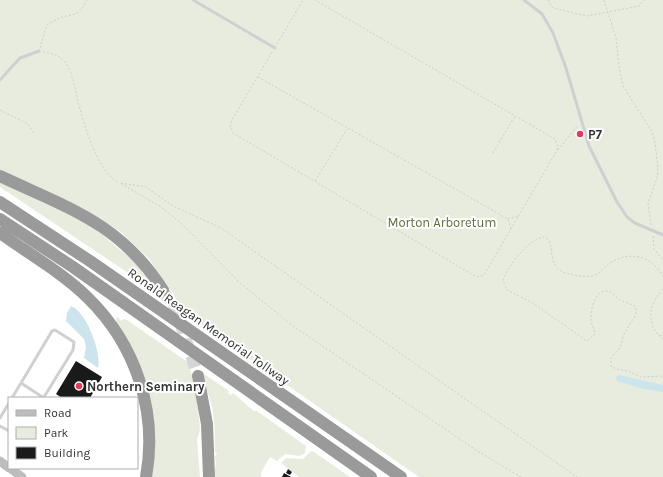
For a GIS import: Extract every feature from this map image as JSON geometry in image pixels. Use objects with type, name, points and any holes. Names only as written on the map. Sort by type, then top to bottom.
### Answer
[{"type":"highway","points":[[0,176],[68,206],[103,226],[137,255],[163,290]]},
{"type":"highway","name":"Ronald Reagan Memorial Tollway","points":[[0,202],[90,261],[401,477]]},
{"type":"highway","points":[[0,218],[73,267],[371,477]]},
{"type":"highway","points":[[0,233],[70,283],[88,298],[108,320],[127,350],[137,372],[146,407],[148,434],[146,477]]},
{"type":"highway","points":[[198,376],[207,424],[209,477]]},
{"type":"highway","points":[[137,477],[148,434]]},
{"type":"main road","points":[[0,461],[8,467]]},
{"type":"main road","points":[[10,469],[22,477]]},
{"type":"lane","points":[[193,0],[275,48]]},
{"type":"lane","points":[[524,0],[542,14],[553,32],[566,68],[589,146],[616,202],[627,217],[635,223],[663,235]]},
{"type":"lane","points":[[0,80],[20,58],[39,51]]},
{"type":"lane","points":[[13,397],[52,331],[55,330],[74,342],[73,350],[45,397]]},
{"type":"lane","points":[[21,383],[42,397]]},
{"type":"lane","points":[[0,418],[8,405]]},
{"type":"path","points":[[87,0],[82,10],[72,16],[59,18],[47,25],[39,51],[50,53],[64,61],[72,80],[85,131],[107,174],[161,207],[180,223],[240,282],[293,326],[479,452],[521,477]]},
{"type":"path","points":[[303,0],[232,120],[230,129],[237,137],[478,277],[487,272],[556,152],[558,147],[555,140],[315,0]]},
{"type":"path","points":[[548,0],[553,8],[587,16],[608,10],[639,6],[644,0]]},
{"type":"path","points":[[604,0],[616,38],[623,86],[652,132],[655,142],[658,169],[657,178],[648,203],[653,232],[654,249],[663,260]]},
{"type":"path","points":[[257,77],[508,219],[511,225],[511,231]]},
{"type":"path","points":[[0,110],[28,124],[35,134]]},
{"type":"path","points":[[493,153],[515,116]]},
{"type":"path","points":[[556,152],[578,127],[581,119]]},
{"type":"path","points":[[315,182],[347,128]]},
{"type":"path","points":[[120,183],[146,187],[173,206],[221,228],[577,477]]},
{"type":"path","points":[[508,219],[520,216]]},
{"type":"path","points":[[663,277],[649,261],[638,256],[625,257],[612,262],[593,276],[564,273],[555,265],[549,240],[544,237],[538,238],[518,255],[503,281],[507,290],[531,302],[587,340],[595,334],[591,321],[592,309],[600,293],[606,290],[609,291],[622,301],[633,305],[636,307],[636,314],[624,334],[620,348],[611,358],[611,366],[641,377],[663,376]]},
{"type":"path","points":[[663,289],[654,301],[652,312],[653,328],[663,339]]},
{"type":"path","points":[[660,337],[663,332]]},
{"type":"green space","name":"Morton Arboretum","points":[[0,0],[663,0],[663,477],[419,477],[208,330],[182,311],[173,293],[149,259],[121,232],[84,209],[0,172]]},
{"type":"green space","points":[[0,181],[61,207],[102,234],[134,262],[152,285],[152,289],[0,187]]},
{"type":"green space","points":[[118,317],[121,321],[124,319],[127,320],[189,363],[198,408],[200,430],[197,440],[200,477],[148,477],[151,424],[117,325],[116,318]]},
{"type":"green space","points":[[204,374],[229,391],[228,393],[231,395],[233,393],[254,411],[257,411],[306,446],[305,453],[299,456],[285,454],[277,461],[270,457],[261,472],[261,477],[214,477],[216,463],[215,457],[217,453],[215,452],[214,419]]},
{"type":"green space","points":[[311,451],[350,477],[299,477],[281,463],[286,458],[303,459]]},
{"type":"water","points":[[71,306],[77,309],[92,333],[98,353],[98,368],[84,358],[86,347],[84,339],[66,321],[67,313]]},
{"type":"water","points":[[619,375],[663,385],[663,392],[644,389],[617,381],[616,377]]},
{"type":"building","name":"Northern Seminary","points":[[76,361],[102,377],[91,397],[60,397],[56,394]]},
{"type":"building","points":[[288,469],[292,472],[290,475],[286,473]]},
{"type":"building","points":[[284,473],[291,477],[282,477]]},
{"type":"tunnel","points":[[163,290],[179,319],[198,376]]},
{"type":"place","name":"P7","points":[[580,134]]},
{"type":"place","name":"Northern Seminary","points":[[79,386]]}]
